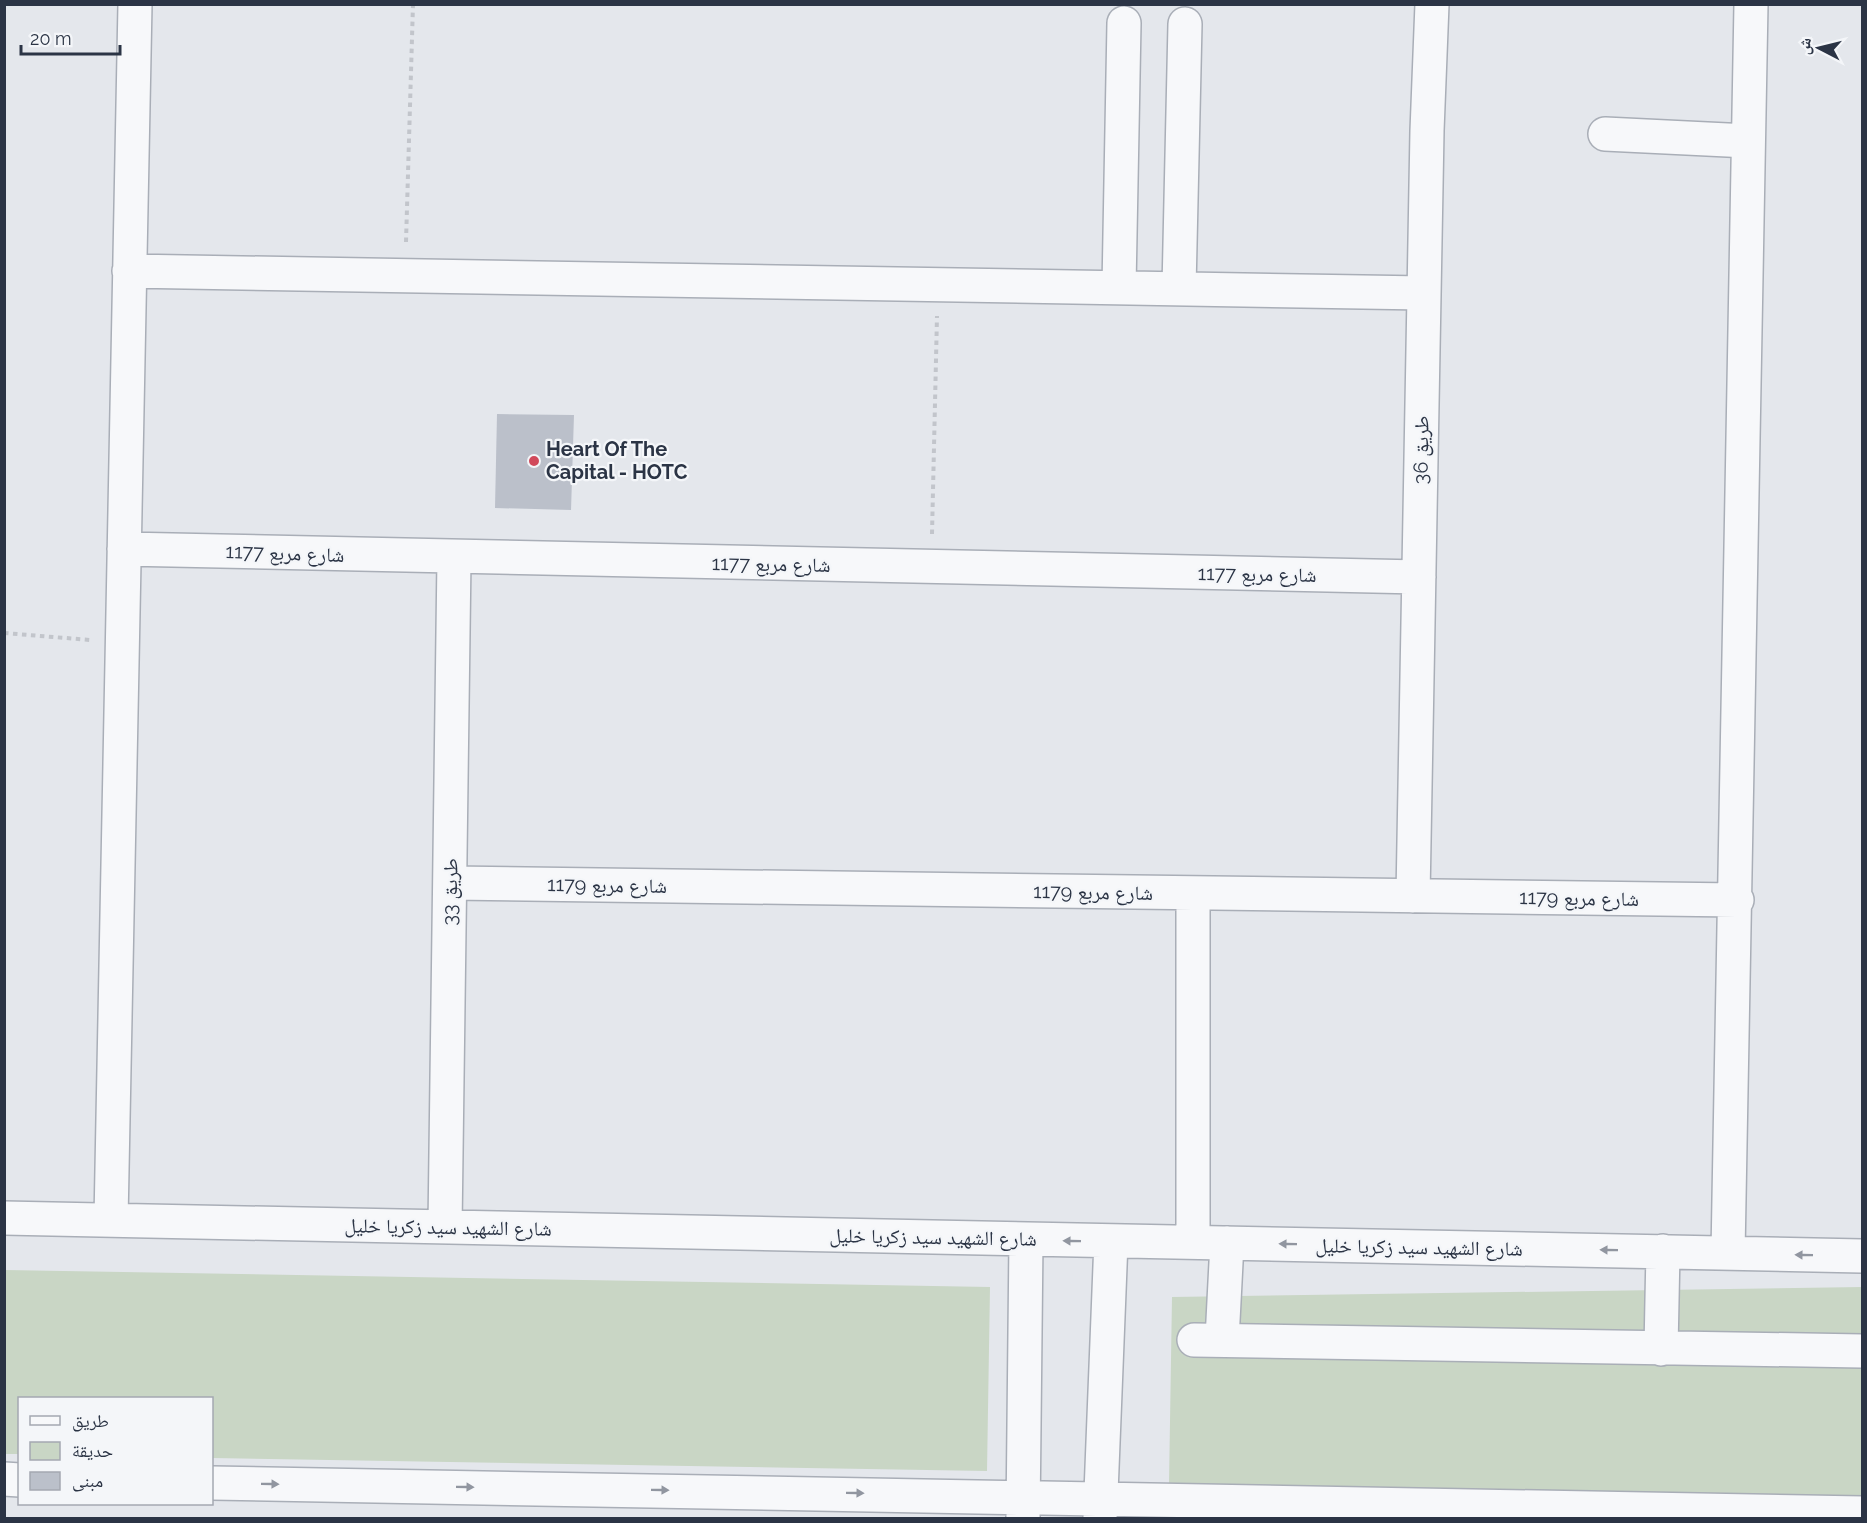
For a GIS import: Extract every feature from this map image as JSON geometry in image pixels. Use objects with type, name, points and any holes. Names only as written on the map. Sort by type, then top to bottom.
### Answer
[{"type":"street","points":[[111,1220],[135,4]]},
{"type":"street","name":"طريق 36","points":[[1413,896],[1424,293],[1432,4]]},
{"type":"street","points":[[1728,1253],[1737,900],[1751,4]]},
{"type":"street","points":[[1119,287],[1124,23]]},
{"type":"street","points":[[1179,288],[1185,24]]},
{"type":"street","points":[[1605,134],[1748,141]]},
{"type":"street","points":[[129,271],[1424,293]]},
{"type":"street","name":"شارع مربع 1177","points":[[124,549],[454,558],[1419,577]]},
{"type":"street","name":"طريق 33","points":[[445,1227],[454,558]]},
{"type":"street","name":"شارع مربع 1179","points":[[450,883],[1737,900]]},
{"type":"street","points":[[1192,1242],[1193,893]]},
{"type":"street","name":"شارع الشهيد سيد زكريا خليل","points":[[4,1218],[1863,1256]]},
{"type":"street","points":[[1023,1508],[1026,1240]]},
{"type":"street","points":[[1100,1508],[1111,1242]]},
{"type":"street","points":[[1227,1243],[1208,1340],[1863,1351]]},
{"type":"street","points":[[1661,1349],[1663,1251]]},
{"type":"street","points":[[213,1483],[1023,1508],[1863,1513]]},
{"type":"path","points":[[406,276],[413,4]]},
{"type":"path","points":[[932,568],[938,285]]},
{"type":"path","points":[[4,633],[122,642]]},
{"type":"green space","points":[[5,1270],[990,1287],[987,1471],[213,1458],[213,1397],[18,1397],[18,1454],[5,1454]]},
{"type":"green space","points":[[1862,1287],[1862,1513],[1169,1484],[1172,1297]]},
{"type":"building","name":"Heart Of The Capital - HOTC","points":[[497,414],[574,415],[571,510],[495,508]]},
{"type":"place","name":"Heart Of The Capital - HOTC","points":[[534,461]]}]
